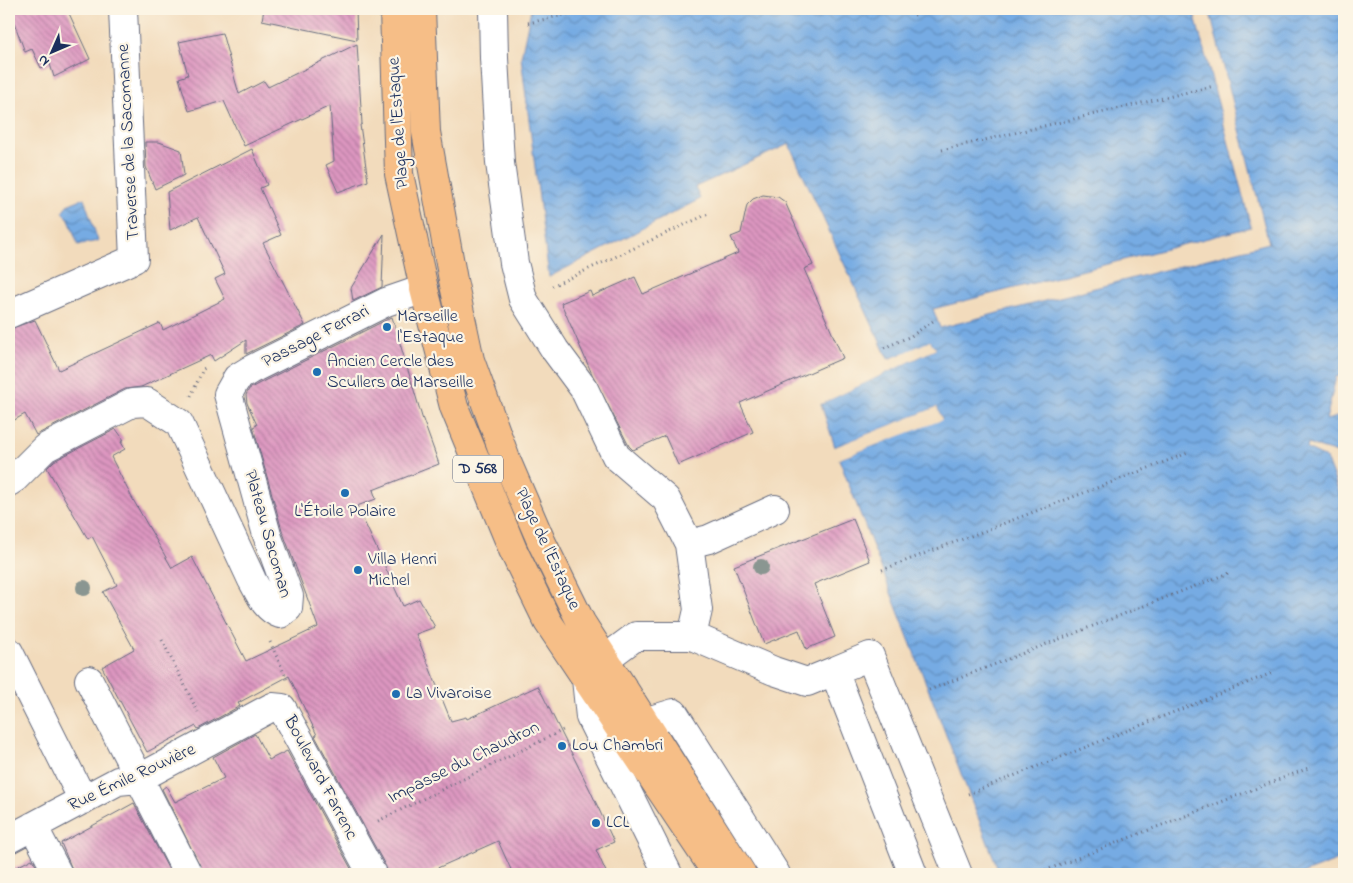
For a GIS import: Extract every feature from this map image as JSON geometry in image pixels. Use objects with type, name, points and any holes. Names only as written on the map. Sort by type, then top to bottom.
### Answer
[{"type":"main road","name":"Plage de l'Estaque","points":[[394,9],[399,174],[424,288],[454,407],[479,472],[513,550],[548,622],[717,874]]},
{"type":"main road","name":"Plage de l'Estaque","points":[[421,9],[426,132],[453,280],[470,360],[507,462],[542,543],[581,622],[742,874]]},
{"type":"main road","points":[[424,288],[453,280]]},
{"type":"street","name":"Traverse de la Sacomanne","points":[[9,314],[134,259],[123,9]]},
{"type":"street","points":[[493,9],[500,163],[514,263],[523,299],[555,350],[584,389],[616,456],[666,499],[689,544],[698,610],[692,636]]},
{"type":"street","name":"Passage Ferrari","points":[[237,378],[386,302],[424,288]]},
{"type":"street","name":"Plateau Sacoman","points":[[9,482],[16,478],[46,448],[132,403],[147,402],[179,422],[252,580],[272,611],[280,614],[288,608],[289,596],[267,536],[228,394],[237,378]]},
{"type":"street","points":[[689,544],[709,539],[775,509]]},
{"type":"street","points":[[586,680],[605,659],[636,636],[692,636],[774,671],[807,682],[870,656],[958,874]]},
{"type":"street","points":[[9,652],[83,800]]},
{"type":"street","points":[[834,671],[913,874]]},
{"type":"street","points":[[89,680],[188,874]]},
{"type":"street","name":"Plage de l'Estaque","points":[[586,680],[590,717],[668,874]]},
{"type":"street","name":"Rue Émile Rouvière","points":[[9,839],[118,781],[138,779],[272,707],[282,708]]},
{"type":"street","name":"Boulevard Farrenc","points":[[282,708],[372,874]]},
{"type":"street","points":[[644,722],[674,713],[776,874]]},
{"type":"street","points":[[33,826],[58,874]]},
{"type":"path","points":[[528,23],[591,9]]},
{"type":"path","points":[[914,15],[938,9]]},
{"type":"path","points":[[942,150],[1214,86]]},
{"type":"path","points":[[523,299],[708,214]]},
{"type":"path","points":[[884,348],[911,336],[936,318]]},
{"type":"path","points":[[882,570],[1188,453]]},
{"type":"path","points":[[929,690],[1231,572]]},
{"type":"path","points":[[267,635],[287,676],[282,708]]},
{"type":"path","points":[[162,640],[212,739]]},
{"type":"path","points":[[968,794],[1272,673]]},
{"type":"path","name":"Impasse du Chaudron","points":[[350,834],[590,717]]},
{"type":"path","points":[[1036,874],[1311,767]]},
{"type":"water","points":[[531,9],[1193,9],[1251,227],[933,309],[940,328],[1269,243],[1209,9],[1344,9],[1344,375],[1336,377],[1326,420],[1344,415],[1344,455],[1308,444],[1307,449],[1326,458],[1344,505],[1344,858],[1302,874],[1000,874],[839,459],[942,419],[937,407],[835,447],[821,404],[936,349],[930,341],[888,359],[789,144],[695,187],[700,199],[549,277],[521,57]]},
{"type":"water","points":[[84,198],[98,241],[78,245],[69,219],[63,212],[67,205]]},
{"type":"pier","points":[[930,341],[936,349],[821,404],[820,402],[933,348],[929,344],[911,354],[886,361]]},
{"type":"pier","points":[[937,407],[942,420],[839,459],[839,457],[939,418],[936,410],[836,450],[835,447]]},
{"type":"building","points":[[9,9],[67,9],[90,59],[54,77],[50,64],[41,68],[32,49],[25,52]]},
{"type":"building","points":[[264,9],[356,9],[357,40],[262,20]]},
{"type":"building","points":[[222,33],[239,94],[264,81],[268,87],[357,44],[362,124],[360,125],[368,181],[338,192],[326,165],[334,161],[330,106],[244,146],[224,101],[189,111],[179,78],[188,75],[179,42]]},
{"type":"building","points":[[145,142],[159,142],[181,150],[184,175],[155,189],[146,167]]},
{"type":"building","points":[[252,149],[267,185],[260,188],[281,235],[263,243],[305,325],[246,354],[246,340],[214,361],[211,355],[141,387],[125,389],[36,435],[25,414],[9,423],[9,329],[35,320],[59,370],[160,323],[163,330],[225,299],[215,279],[225,274],[198,217],[170,230],[167,192]]},
{"type":"building","points":[[763,195],[778,197],[785,202],[813,265],[804,269],[843,358],[740,403],[753,432],[678,465],[665,436],[633,450],[629,446],[592,374],[561,303],[590,291],[592,296],[635,277],[643,294],[738,253],[731,237],[741,233],[747,205],[753,199]]},
{"type":"building","points":[[384,234],[382,287],[353,301],[351,288]]},
{"type":"building","points":[[392,317],[422,417],[439,464],[373,490],[376,499],[357,506],[403,606],[419,599],[435,627],[416,634],[451,721],[466,717],[467,719],[538,686],[614,842],[596,850],[607,874],[513,874],[498,841],[424,874],[388,874],[386,867],[315,736],[317,735],[289,676],[238,703],[240,706],[198,729],[196,726],[147,752],[102,667],[134,649],[103,592],[117,585],[92,536],[88,539],[47,468],[54,461],[116,429],[124,440],[121,442],[125,449],[111,457],[131,496],[172,568],[192,557],[246,661],[318,627],[282,530],[253,427],[257,425],[247,403],[246,395],[249,389],[258,384]]},
{"type":"building","points":[[853,519],[870,561],[814,584],[835,637],[806,649],[799,630],[764,644],[734,566]]},
{"type":"building","points":[[255,734],[269,760],[287,751],[354,874],[263,874],[260,869],[251,874],[204,874],[162,789],[166,786],[175,802],[224,778],[213,757]]},
{"type":"building","points":[[134,803],[171,874],[74,874],[61,843]]},
{"type":"building","points":[[32,859],[41,874],[9,874],[9,871]]},
{"type":"place","name":"Marseille l'Estaque","points":[[387,327]]},
{"type":"place","name":"Ancien Cercle des Scullers de Marseille","points":[[317,372]]},
{"type":"place","name":"L'Étoile Polaire","points":[[345,493]]},
{"type":"place","name":"Villa Henri Michel","points":[[358,570]]},
{"type":"place","name":"La Vivaroise","points":[[396,694]]},
{"type":"place","name":"Lou Chambri","points":[[562,746]]},
{"type":"place","name":"LCL","points":[[596,823]]}]
